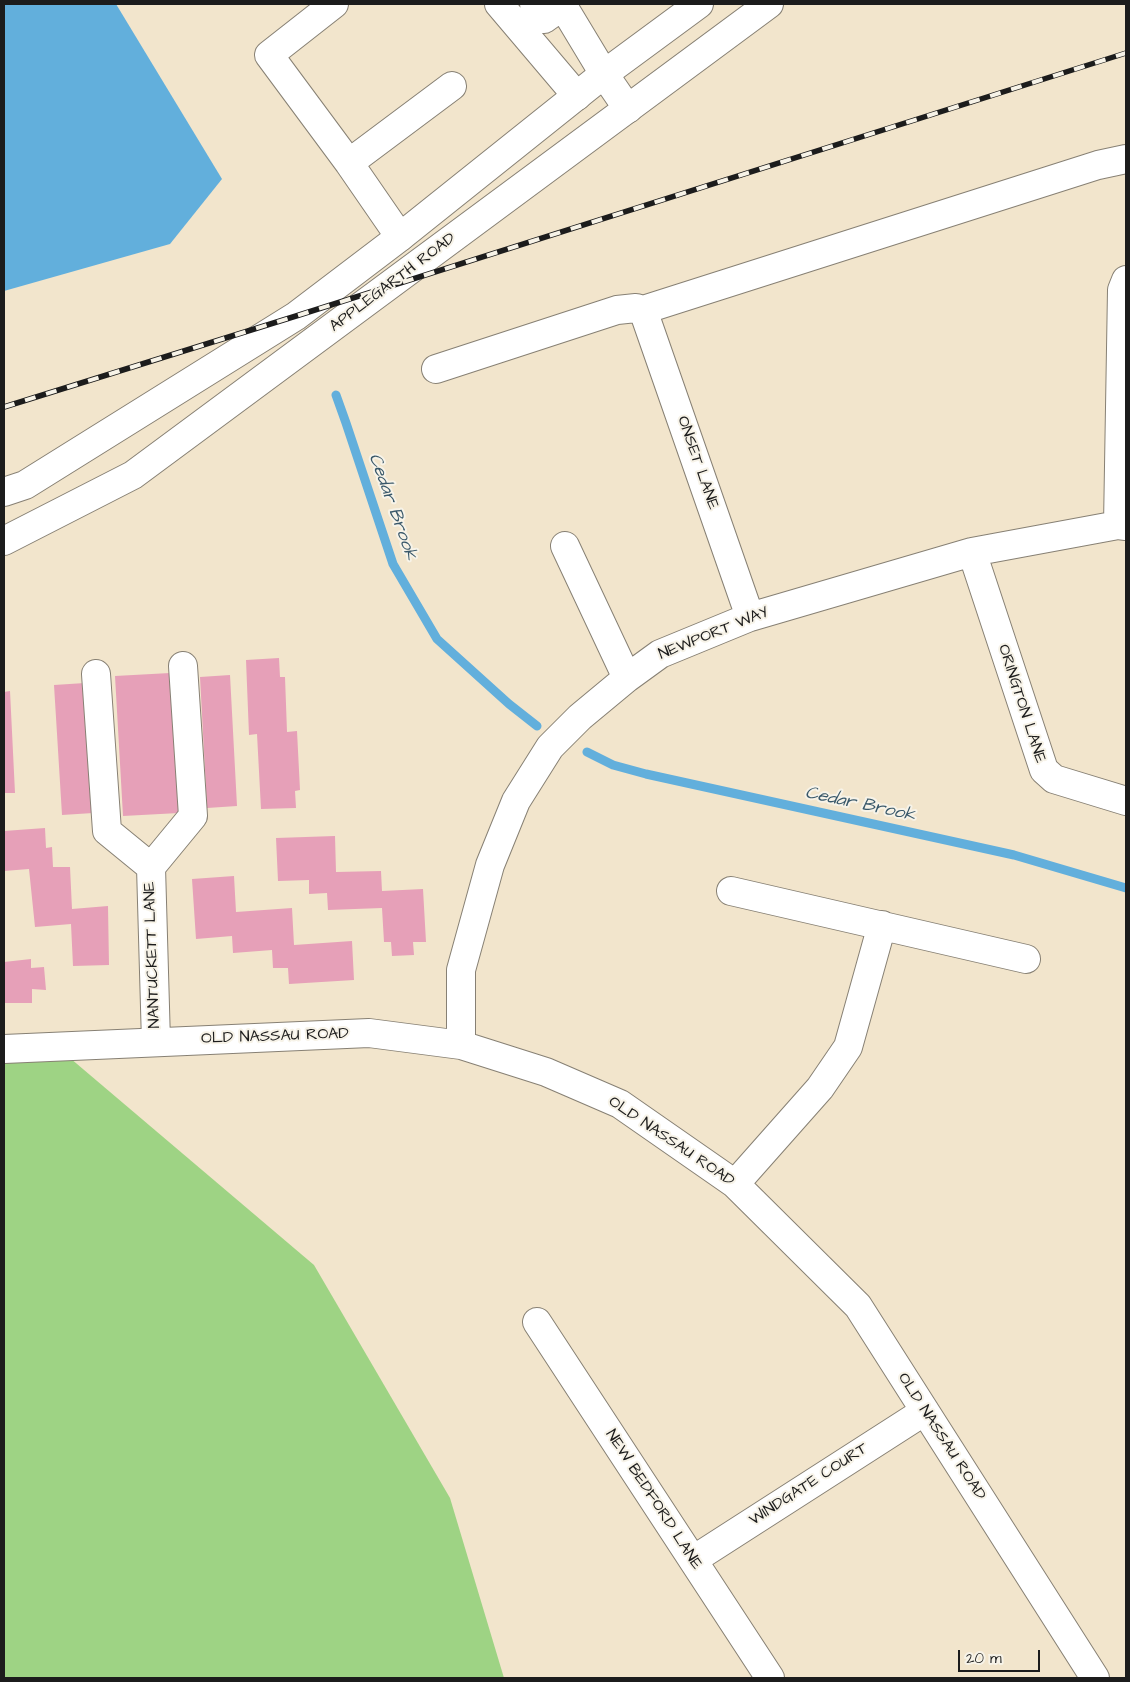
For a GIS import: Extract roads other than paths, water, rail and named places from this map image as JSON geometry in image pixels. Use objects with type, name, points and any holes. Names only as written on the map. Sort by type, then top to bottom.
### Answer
[{"type":"street","points":[[334,4],[269,55],[349,163],[400,237]]},
{"type":"street","points":[[499,4],[577,96]]},
{"type":"street","points":[[534,4],[544,19],[564,5],[604,74],[628,109]]},
{"type":"street","name":"APPLEGARTH ROAD","points":[[4,492],[25,484],[296,316],[400,237],[604,74],[699,4]]},
{"type":"street","name":"APPLEGARTH ROAD","points":[[4,541],[133,476],[769,4]]},
{"type":"street","points":[[349,163],[452,86]]},
{"type":"street","points":[[436,369],[617,310],[636,308],[643,310],[1098,165],[1126,159]]},
{"type":"street","points":[[1122,526],[1122,290],[1126,280]]},
{"type":"street","name":"ONSET LANE","points":[[643,310],[750,617]]},
{"type":"street","name":"NEWPORT WAY","points":[[461,1045],[461,970],[490,865],[516,801],[550,747],[580,717],[627,678],[660,654],[750,617],[972,552],[1122,526]]},
{"type":"street","points":[[565,546],[627,678]]},
{"type":"street","name":"ORINGTON LANE","points":[[972,552],[1044,770],[1054,779],[1126,801]]},
{"type":"street","name":"NANTUCKETT LANE","points":[[156,1042],[151,867],[193,816],[184,666]]},
{"type":"street","name":"NANTUCKETT LANE","points":[[96,674],[107,831],[151,867]]},
{"type":"street","points":[[731,891],[1026,959]]},
{"type":"street","points":[[735,1184],[820,1088],[848,1046],[882,925]]},
{"type":"street","name":"OLD NASSAU ROAD","points":[[4,1049],[369,1033],[461,1045],[546,1072],[620,1104],[735,1184],[858,1306],[1095,1678]]},
{"type":"street","name":"NEW BEDFORD LANE","points":[[536,1322],[770,1678]]},
{"type":"street","name":"WINDGATE COURT","points":[[693,1560],[925,1411]]},
{"type":"water","points":[[4,4],[116,4],[222,179],[170,244],[4,291]]},
{"type":"waterway","name":"Cedar Brook","points":[[336,395],[393,564],[437,639],[509,704],[537,726]]},
{"type":"waterway","name":"Cedar Brook","points":[[587,752],[613,765],[646,774],[1014,855],[1126,888]]},
{"type":"railway","points":[[4,407],[1126,53]]}]
